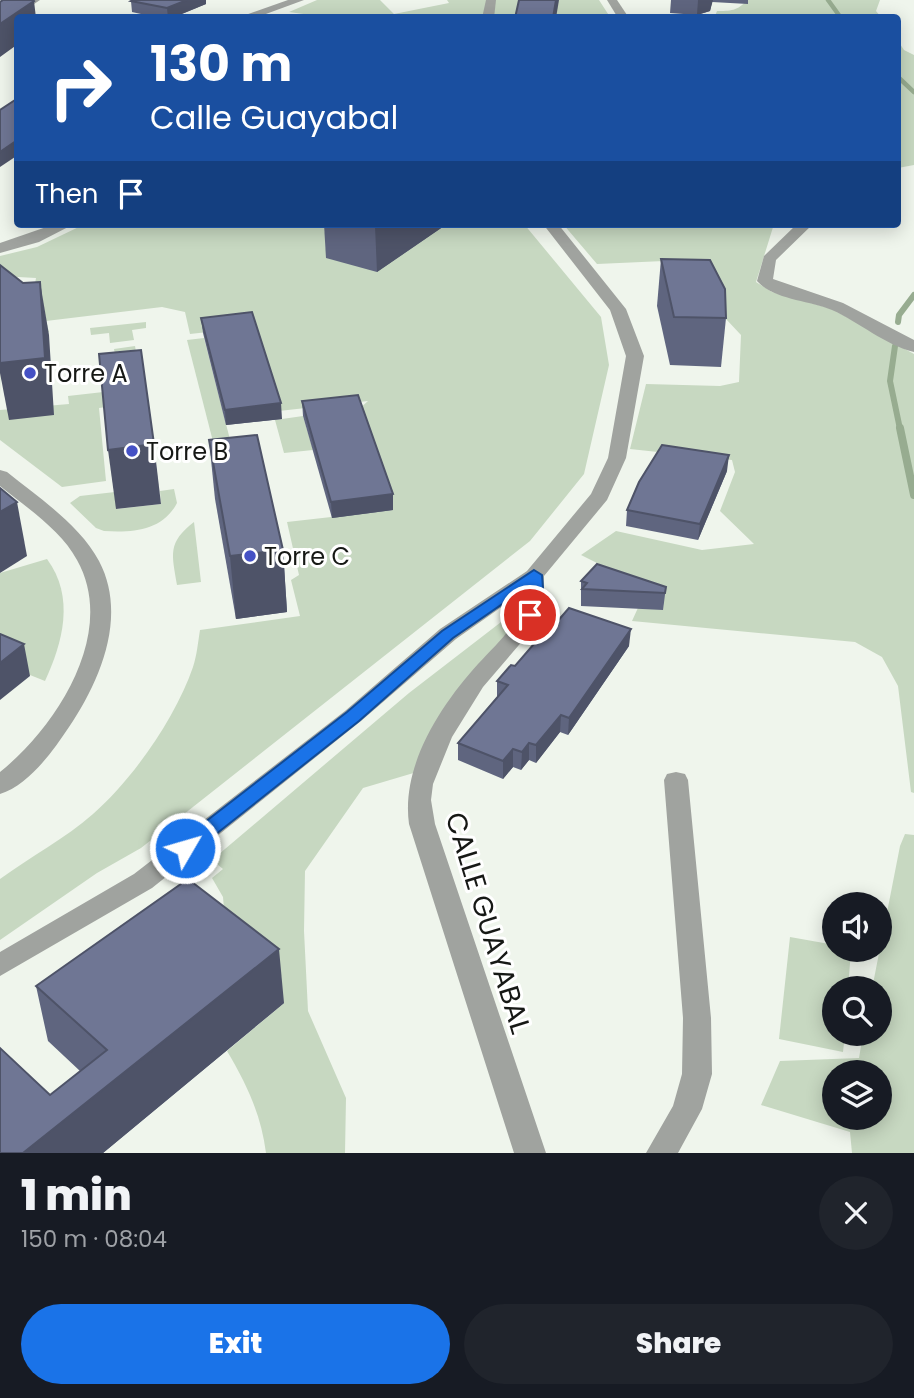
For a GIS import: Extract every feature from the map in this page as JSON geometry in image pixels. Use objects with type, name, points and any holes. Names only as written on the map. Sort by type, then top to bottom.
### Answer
[{"type":"street","points":[[15,14],[35,0]]},
{"type":"street","points":[[255,14],[299,0]]},
{"type":"street","points":[[0,248],[34,239],[58,228]]},
{"type":"street","points":[[0,965],[143,881],[353,716],[447,634],[534,575],[600,496],[617,458],[635,356],[618,309],[553,228]]},
{"type":"street","points":[[802,228],[769,259],[765,281],[777,288],[837,306],[914,347]]},
{"type":"street","points":[[0,476],[79,548],[96,581],[99,611],[98,634],[79,694],[36,754],[0,785]]},
{"type":"street","name":"CALLE GUAYABAL","points":[[530,1153],[422,824],[418,796],[446,727],[475,682],[525,629],[536,601],[534,575]]},
{"type":"street","points":[[662,1153],[687,1109],[697,1074],[697,1018],[676,780]]},
{"type":"green space","points":[[317,0],[380,0],[394,14],[303,14],[289,12]]},
{"type":"green space","points":[[447,0],[599,0],[608,14],[394,14],[449,3]]},
{"type":"green space","points":[[747,0],[880,0],[876,11],[878,14],[716,14],[717,11],[734,10]]},
{"type":"green space","points":[[901,46],[914,55],[914,165],[901,167]]},
{"type":"green space","points":[[77,228],[527,228],[601,317],[609,365],[584,474],[530,541],[141,848],[97,873],[0,940],[0,879],[82,823],[108,800],[138,765],[176,706],[194,662],[200,630],[300,616],[291,580],[299,575],[287,522],[393,510],[358,410],[368,401],[279,411],[253,327],[190,334],[185,312],[162,307],[46,321],[49,332],[1,338],[0,397],[0,328],[29,319],[36,278],[0,276],[0,256],[37,247]]},
{"type":"green space","points":[[566,228],[773,228],[756,282],[772,292],[832,309],[914,354],[914,793],[911,792],[898,686],[882,657],[855,642],[632,621],[647,588],[581,555],[616,531],[702,550],[754,544],[720,511],[735,472],[732,460],[630,449],[646,384],[720,386],[739,382],[741,335],[710,302],[664,261],[597,264]]},
{"type":"green space","points":[[146,322],[146,328],[132,330],[134,340],[110,343],[109,333],[91,335],[90,328]]},
{"type":"green space","points":[[204,338],[237,467],[220,469],[187,340]]},
{"type":"green space","points":[[135,346],[145,402],[99,408],[106,481],[62,487],[0,440],[0,410],[69,404],[68,396],[121,390],[114,349]]},
{"type":"green space","points":[[303,416],[313,450],[284,453],[275,420]]},
{"type":"green space","points":[[174,489],[177,503],[171,512],[156,524],[137,530],[104,531],[96,528],[70,503],[80,496],[115,492],[117,509],[161,504],[160,491]]},
{"type":"green space","points":[[194,522],[201,582],[177,585],[173,557],[175,543]]},
{"type":"green space","points":[[47,559],[61,589],[63,620],[57,651],[45,681],[0,663],[0,573]]},
{"type":"green space","points":[[505,619],[525,630],[475,682],[427,769],[363,788],[305,871],[304,931],[308,1011],[346,1098],[345,1153],[266,1153],[261,1125],[252,1100],[227,1051],[284,1003],[224,909],[223,897],[212,878],[223,869],[212,860],[409,693]]},
{"type":"green space","points":[[905,834],[914,835],[914,1153],[852,1153],[850,1132],[843,1130],[892,1130],[892,1060],[822,1060],[822,1124],[761,1105],[780,1061],[859,1058],[861,1046],[892,1046],[892,976],[875,976],[877,962],[892,962],[891,892],[900,846]]},
{"type":"green space","points":[[790,937],[822,943],[822,962],[850,962],[849,976],[822,976],[822,1046],[844,1046],[843,1052],[779,1039]]},
{"type":"building","points":[[3,0],[34,1],[0,24],[0,2]]},
{"type":"building","points":[[187,0],[167,8],[131,1]]},
{"type":"building","points":[[519,0],[556,0],[554,14],[516,14]]},
{"type":"building","points":[[14,101],[14,142],[0,152],[0,110]]},
{"type":"building","points":[[661,259],[710,260],[725,289],[726,318],[674,317]]},
{"type":"building","points":[[0,265],[23,283],[40,282],[45,358],[0,363]]},
{"type":"building","points":[[252,312],[281,403],[225,410],[201,318]]},
{"type":"building","points":[[141,350],[154,444],[108,450],[99,354]]},
{"type":"building","points":[[358,395],[393,494],[331,502],[302,401]]},
{"type":"building","points":[[257,435],[283,550],[230,556],[209,440]]},
{"type":"building","points":[[662,445],[729,455],[700,524],[627,510],[639,482]]},
{"type":"building","points":[[0,488],[17,502],[0,512]]},
{"type":"building","points":[[597,564],[666,587],[665,593],[582,589],[587,583],[581,581]]},
{"type":"building","points":[[569,608],[631,629],[569,718],[561,715],[536,745],[529,743],[522,752],[513,749],[503,761],[458,743],[508,685],[497,681],[511,665],[515,666],[540,637],[543,638]]},
{"type":"building","points":[[0,634],[24,644],[0,663]]},
{"type":"building","points":[[188,879],[279,949],[23,1153],[0,1153],[0,1048],[50,1095],[107,1050],[36,986]]},
{"type":"waterway","points":[[828,0],[838,14]]},
{"type":"waterway","points":[[901,80],[914,92]]},
{"type":"waterway","points":[[898,322],[899,315],[914,295]]},
{"type":"waterway","points":[[895,346],[890,381],[900,429]]},
{"type":"waterway","points":[[900,428],[914,495]]},
{"type":"place","name":"Torre A","points":[[30,373]]},
{"type":"place","name":"Torre B","points":[[132,451]]},
{"type":"place","name":"Torre C","points":[[250,556]]},
{"type":"route","points":[[185,848],[353,716],[447,634],[534,575],[536,601],[530,615]]}]
